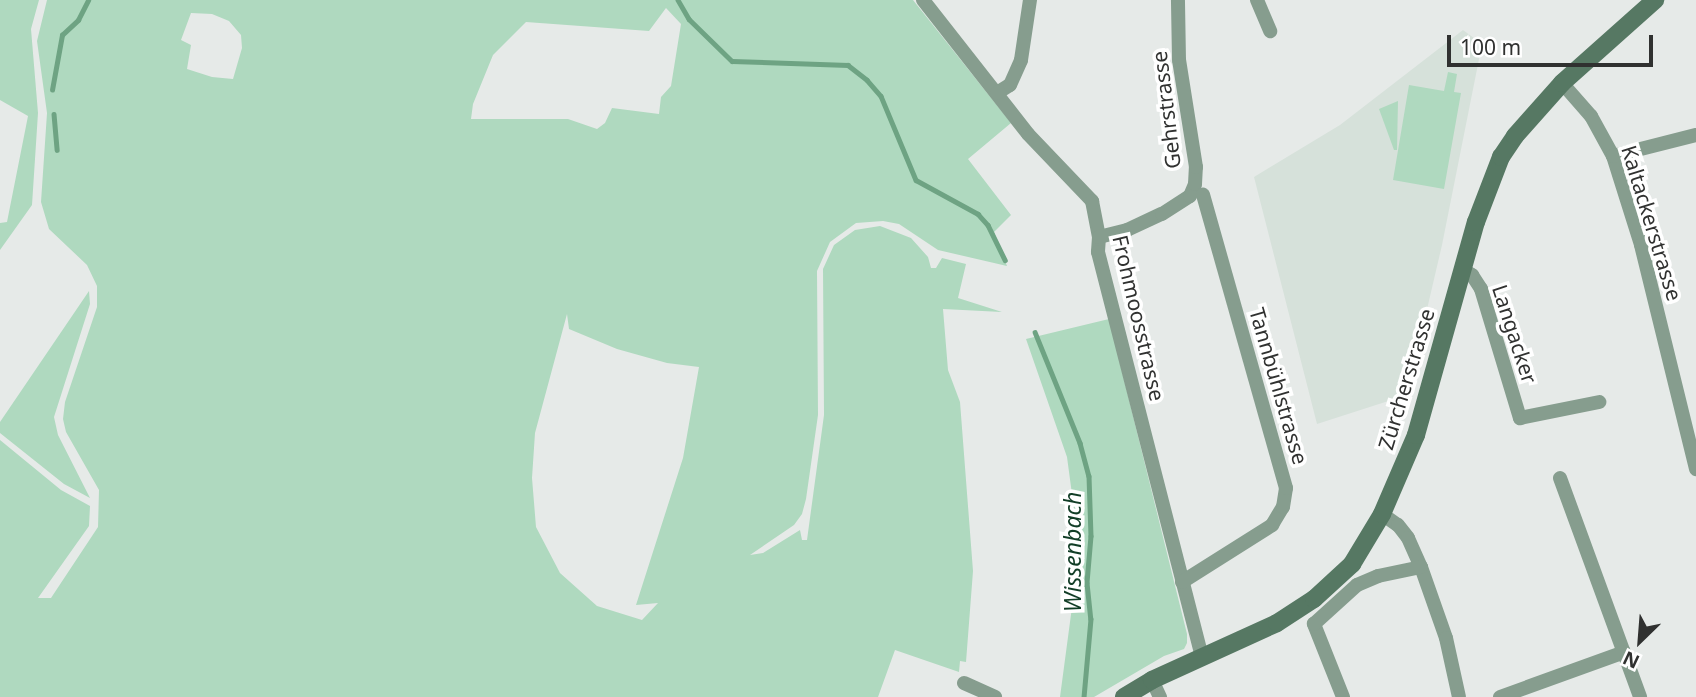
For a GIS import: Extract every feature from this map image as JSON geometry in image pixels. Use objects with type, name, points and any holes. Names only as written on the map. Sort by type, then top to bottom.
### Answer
[{"type":"main road","name":"Zürcherstrasse","points":[[1124,697],[1152,680],[1278,623],[1314,598],[1352,564],[1382,514],[1416,435],[1462,269],[1502,157],[1515,136],[1562,83],[1655,0]]},
{"type":"street","name":"Frohmoosstrasse","points":[[923,0],[1028,134],[1092,201],[1099,237],[1098,252],[1202,657]]},
{"type":"street","points":[[997,93],[1010,85],[1021,60],[1030,0]]},
{"type":"street","name":"Gehrstrasse","points":[[1099,237],[1126,230],[1161,214],[1190,196],[1195,184],[1196,167],[1180,60],[1178,0]]},
{"type":"street","points":[[1257,0],[1270,31]]},
{"type":"street","name":"Kaltackerstrasse","points":[[1562,83],[1591,116],[1613,156],[1641,246],[1696,469]]},
{"type":"street","points":[[1613,156],[1696,135]]},
{"type":"street","name":"Tannbühlstrasse","points":[[1182,582],[1272,525],[1283,507],[1286,488],[1203,194]]},
{"type":"street","name":"Langacker","points":[[1462,269],[1472,275],[1481,289],[1520,418],[1538,417],[1599,402]]},
{"type":"street","points":[[1560,478],[1640,697]]},
{"type":"street","points":[[1382,514],[1398,525],[1408,538],[1421,567],[1446,638],[1459,697]]},
{"type":"street","points":[[1343,697],[1314,624],[1357,585],[1378,576],[1421,567]]},
{"type":"street","points":[[1500,697],[1624,652]]},
{"type":"street","points":[[1152,680],[1160,697]]},
{"type":"street","points":[[964,683],[995,697]]},
{"type":"shaded area","points":[[1463,30],[1482,44],[1442,245],[1407,395],[1317,424],[1254,177],[1340,125]]},
{"type":"green space","points":[[0,0],[39,0],[31,29],[38,113],[32,205],[0,250],[0,223],[7,222],[28,116],[0,100]]},
{"type":"green space","points":[[47,0],[913,0],[1011,123],[968,159],[1011,215],[994,232],[1007,266],[938,250],[899,224],[883,221],[856,223],[830,242],[817,271],[818,415],[806,499],[802,514],[794,525],[750,555],[763,553],[800,530],[802,540],[807,540],[824,415],[823,269],[834,245],[855,230],[880,226],[911,238],[928,257],[931,268],[936,268],[942,258],[966,264],[958,298],[1002,312],[943,309],[948,370],[960,402],[973,571],[966,662],[960,661],[959,672],[895,650],[878,697],[0,697],[0,440],[61,490],[90,506],[89,526],[38,598],[51,598],[98,527],[99,490],[66,432],[63,419],[65,402],[97,307],[97,286],[87,265],[49,229],[41,202],[47,113],[37,41]],"holes":[[[666,8],[681,24],[671,86],[661,97],[659,114],[612,108],[605,123],[597,129],[568,119],[471,119],[473,104],[493,55],[526,22],[649,31]],[[191,13],[212,14],[229,21],[241,35],[242,48],[233,79],[212,77],[187,69],[191,45],[181,40]],[[567,314],[569,329],[617,349],[667,363],[699,367],[683,458],[636,605],[658,603],[642,620],[597,606],[560,573],[536,527],[532,478],[535,433]]]},
{"type":"green space","points":[[1448,72],[1457,74],[1454,92],[1461,93],[1444,189],[1393,180],[1409,85],[1444,91]]},
{"type":"green space","points":[[1398,101],[1397,150],[1394,150],[1379,109]]},
{"type":"green space","points":[[89,291],[90,304],[54,417],[58,435],[90,498],[64,484],[0,433],[0,422]]},
{"type":"green space","points":[[1109,319],[1187,634],[1187,643],[1184,649],[1164,656],[1094,697],[1060,697],[1076,577],[1076,524],[1067,457],[1026,339]]},
{"type":"waterway","name":"Wissenbach","points":[[52,90],[62,35],[78,20],[88,0]]},
{"type":"waterway","name":"Wissenbach","points":[[678,0],[689,19],[732,61],[848,65],[867,80],[881,96],[916,180],[978,214],[988,225],[1005,260]]},
{"type":"waterway","name":"Wissenbach","points":[[54,114],[57,150]]},
{"type":"waterway","name":"Wissenbach","points":[[1035,332],[1080,443],[1089,476],[1091,536],[1087,583],[1091,619],[1084,697]]}]
